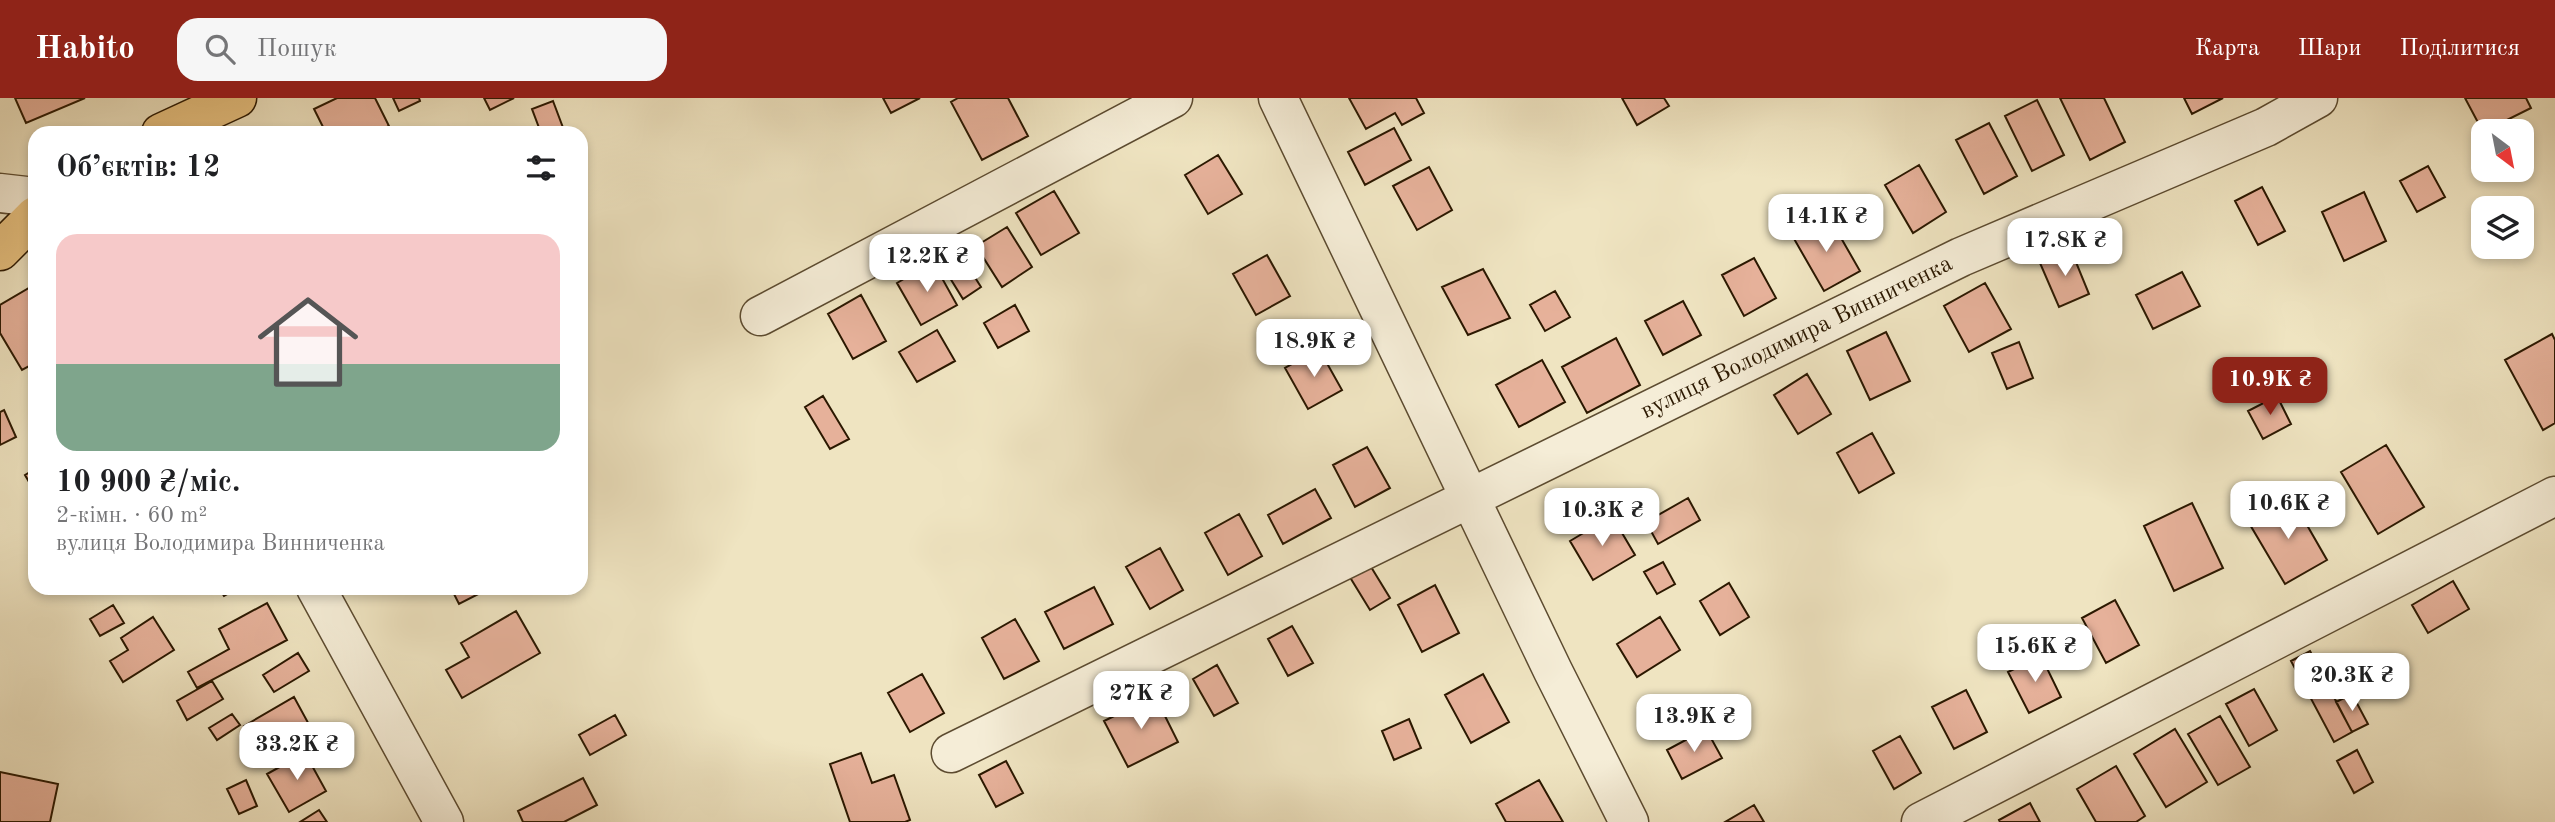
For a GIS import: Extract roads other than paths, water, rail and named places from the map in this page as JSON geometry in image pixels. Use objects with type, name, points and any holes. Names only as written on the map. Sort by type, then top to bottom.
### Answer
[{"type":"main road","points":[[176,126],[237,98]]},
{"type":"main road","points":[[0,251],[28,223]]},
{"type":"street","points":[[760,316],[1173,98]]},
{"type":"street","points":[[1278,98],[1629,822]]},
{"type":"street","name":"вулиця Володимира Винниченка","points":[[951,752],[1961,257],[2266,127],[2318,98]]},
{"type":"street","points":[[0,193],[28,196]]},
{"type":"street","points":[[1921,822],[2555,496]]},
{"type":"street","points":[[320,595],[444,822]]}]
